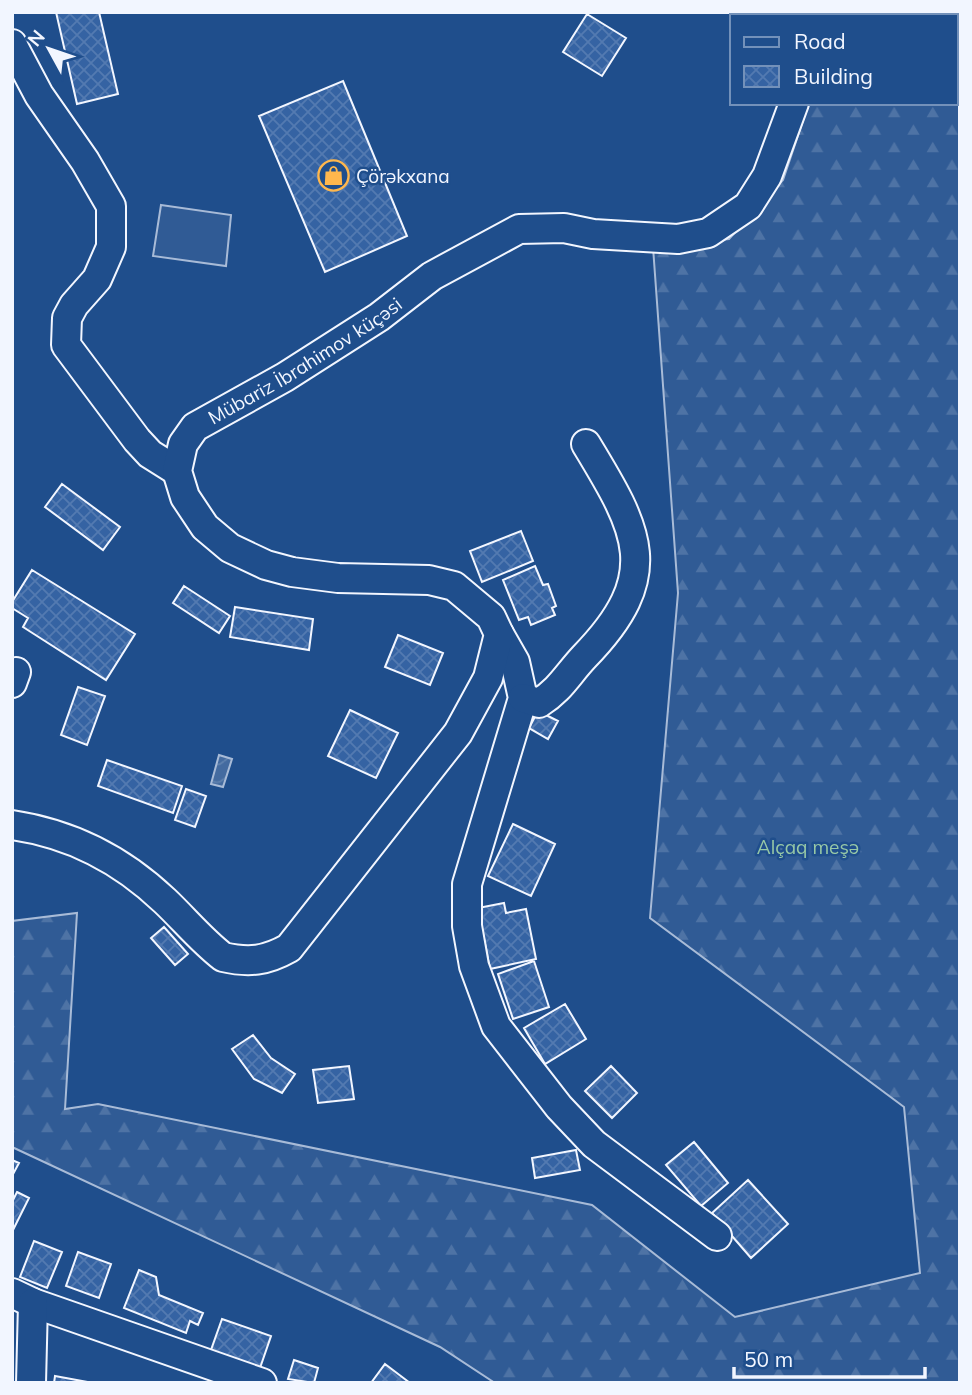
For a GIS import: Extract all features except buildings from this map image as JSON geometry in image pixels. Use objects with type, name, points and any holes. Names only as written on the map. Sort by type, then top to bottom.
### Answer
[{"type":"street","points":[[12,44],[39,95],[85,161],[111,206],[111,247],[97,279],[74,305],[67,318],[66,345],[137,440],[150,454],[177,471],[186,497],[205,527],[230,548],[265,565],[292,572],[338,579],[429,580],[454,586],[491,617],[515,662],[523,698],[467,884],[467,926],[474,966],[496,1026],[568,1116],[594,1144],[717,1236]]},
{"type":"street","name":"Mübariz İbrahimov küçəsi","points":[[177,471],[183,444],[195,427],[308,362],[379,317],[432,276],[519,229],[564,228],[593,234],[678,239],[708,233],[731,220],[748,206],[767,176],[793,105]]},
{"type":"street","points":[[523,698],[539,703],[565,682],[577,664],[613,626],[635,576],[634,534],[623,504],[586,444]]},
{"type":"street","points":[[12,825],[49,830],[96,850],[131,871],[223,957],[241,961],[267,960],[289,948],[458,733],[488,678],[499,634]]},
{"type":"street","points":[[31,1383],[22,1298],[262,1383]]},
{"type":"shaded area","points":[[161,205],[231,215],[226,266],[153,256]]},
{"type":"green space","name":"Alçaq meşə","points":[[960,12],[960,1383],[495,1383],[440,1347],[12,1147],[12,921],[77,913],[65,1109],[98,1104],[592,1205],[735,1317],[920,1273],[904,1107],[650,918],[678,593],[653,247],[729,239],[783,180],[808,105],[958,105],[958,14],[831,14]]},
{"type":"water","points":[[219,755],[232,759],[223,787],[211,784]]},
{"type":"place","name":"Çörəkxana","points":[[333,176]]}]
